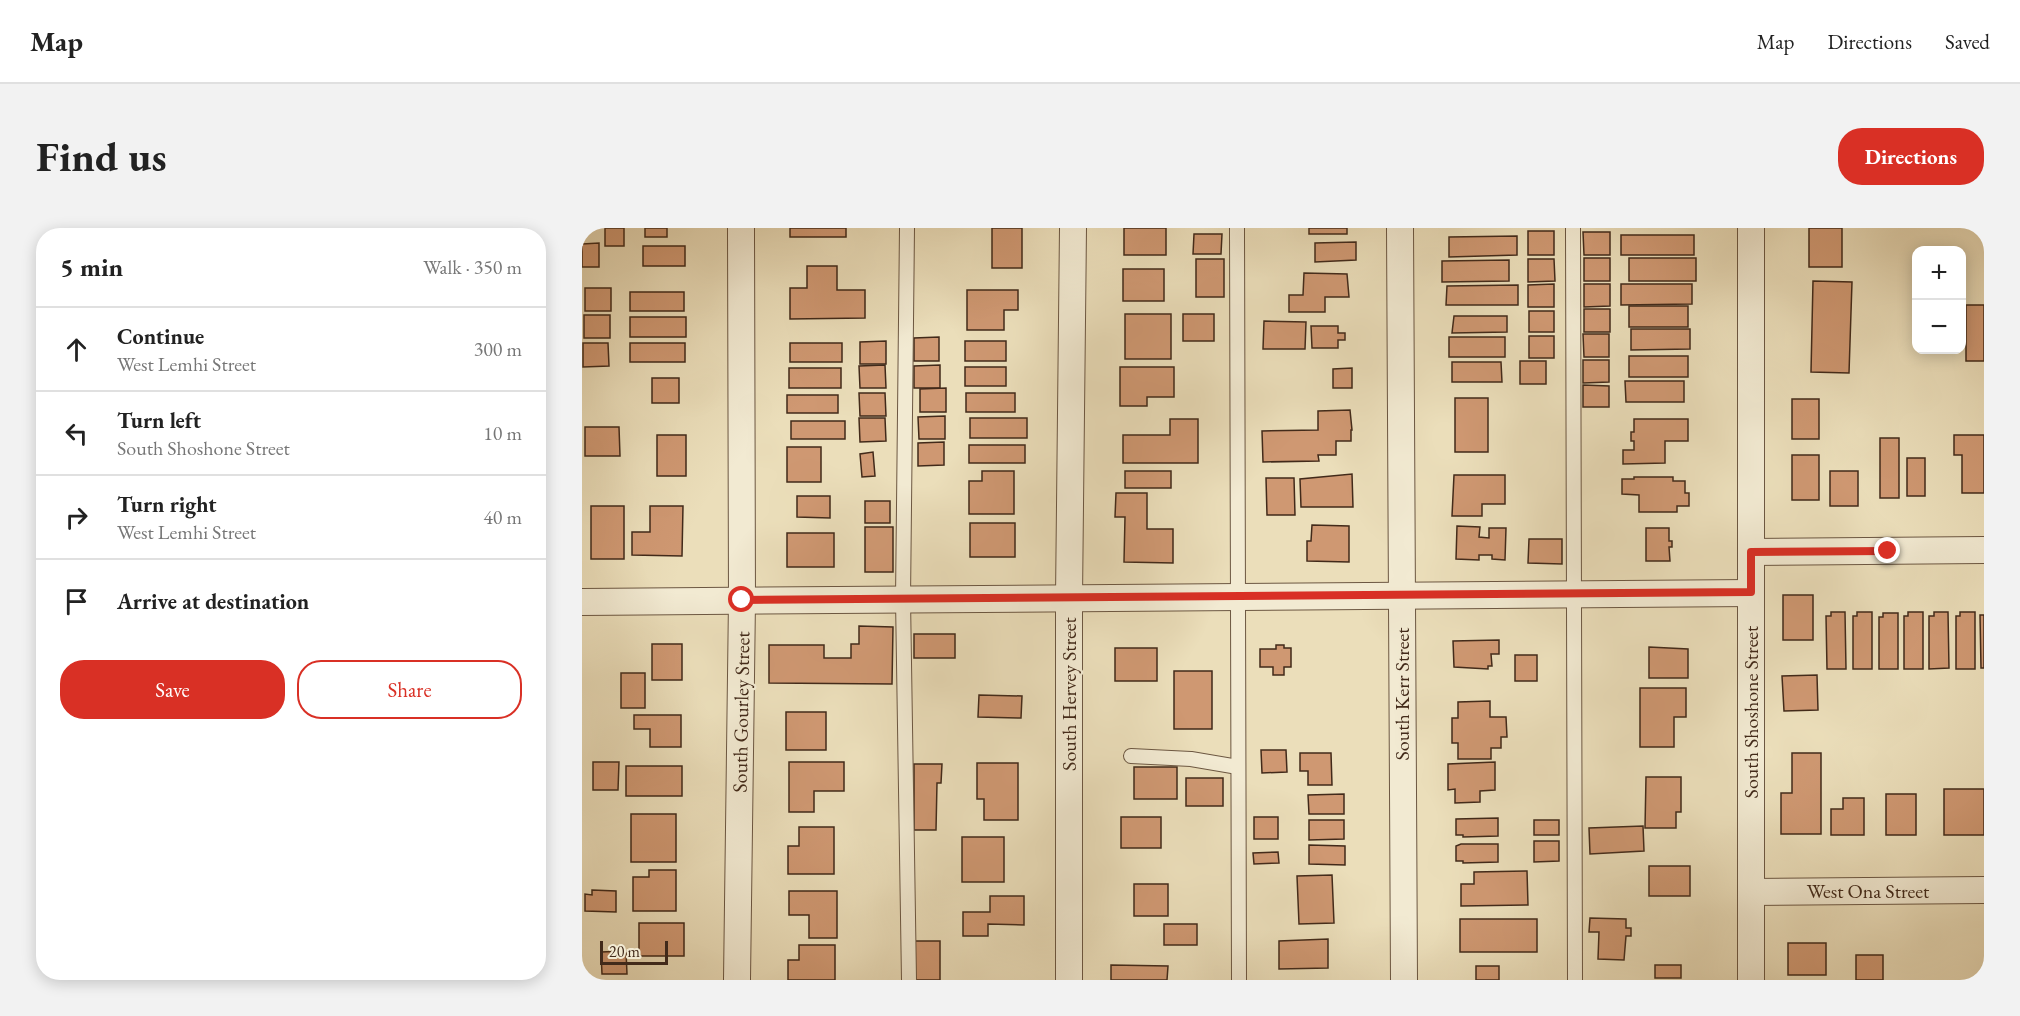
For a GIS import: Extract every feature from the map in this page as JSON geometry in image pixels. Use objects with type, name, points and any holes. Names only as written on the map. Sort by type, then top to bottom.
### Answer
[{"type":"street","name":"South Gourley Street","points":[[738,980],[742,600],[741,228]]},
{"type":"street","name":"South Hervey Street","points":[[1069,980],[1069,598],[1073,228]]},
{"type":"street","name":"South Kerr Street","points":[[1400,228],[1404,980]]},
{"type":"street","name":"South Shoshone Street","points":[[1751,228],[1751,980]]},
{"type":"street","points":[[1751,552],[1984,550]]},
{"type":"street","points":[[582,602],[1751,592]]},
{"type":"street","name":"West Ona Street","points":[[1751,892],[1984,890]]},
{"type":"lane","points":[[907,228],[903,599],[909,980]]},
{"type":"lane","points":[[1237,228],[1239,980]]},
{"type":"lane","points":[[1573,228],[1575,980]]},
{"type":"lane","points":[[1131,756],[1191,759],[1238,768]]},
{"type":"building","points":[[605,228],[624,228],[624,246],[605,246]]},
{"type":"building","points":[[645,228],[667,228],[667,237],[645,237]]},
{"type":"building","points":[[790,228],[846,228],[846,237],[790,237]]},
{"type":"building","points":[[992,228],[1022,228],[1022,268],[992,268]]},
{"type":"building","points":[[1124,228],[1166,228],[1166,255],[1124,255]]},
{"type":"building","points":[[1309,228],[1347,228],[1347,234],[1309,234]]},
{"type":"building","points":[[1809,228],[1842,228],[1842,267],[1809,267]]},
{"type":"building","points":[[1528,231],[1554,231],[1554,255],[1528,255]]},
{"type":"building","points":[[1583,232],[1610,232],[1610,255],[1584,255]]},
{"type":"building","points":[[1194,234],[1222,234],[1221,254],[1193,254]]},
{"type":"building","points":[[1621,235],[1694,235],[1694,255],[1621,255]]},
{"type":"building","points":[[1517,236],[1517,255],[1449,257],[1449,237]]},
{"type":"building","points":[[1356,242],[1356,260],[1315,262],[1315,243]]},
{"type":"building","points":[[599,243],[599,267],[582,267],[582,244]]},
{"type":"building","points":[[643,246],[685,246],[685,266],[643,266]]},
{"type":"building","points":[[1584,258],[1610,258],[1610,281],[1584,281]]},
{"type":"building","points":[[1629,258],[1696,258],[1696,281],[1629,281]]},
{"type":"building","points":[[1196,259],[1224,259],[1224,297],[1196,297]]},
{"type":"building","points":[[1528,259],[1554,259],[1555,281],[1528,282]]},
{"type":"building","points":[[1509,260],[1509,281],[1442,282],[1442,261]]},
{"type":"building","points":[[807,266],[837,266],[837,290],[865,290],[865,318],[790,319],[790,288],[807,288]]},
{"type":"building","points":[[1123,269],[1164,269],[1164,301],[1123,301]]},
{"type":"building","points":[[1304,273],[1347,274],[1349,297],[1325,297],[1325,312],[1289,312],[1289,295],[1303,295]]},
{"type":"building","points":[[1813,281],[1852,282],[1849,373],[1811,372]]},
{"type":"building","points":[[1554,284],[1554,307],[1528,307],[1528,285]]},
{"type":"building","points":[[1584,284],[1610,284],[1610,306],[1584,307]]},
{"type":"building","points":[[1621,284],[1692,284],[1692,304],[1621,305]]},
{"type":"building","points":[[1518,285],[1518,305],[1446,305],[1447,286]]},
{"type":"building","points":[[585,288],[611,288],[611,311],[585,311]]},
{"type":"building","points":[[967,290],[1018,290],[1018,310],[1004,310],[1004,330],[967,330]]},
{"type":"building","points":[[630,292],[684,292],[684,311],[630,311]]},
{"type":"building","points":[[1966,305],[1984,305],[1984,361],[1966,361]]},
{"type":"building","points":[[1629,306],[1688,306],[1688,327],[1629,327]]},
{"type":"building","points":[[1584,309],[1610,309],[1610,332],[1584,332]]},
{"type":"building","points":[[1529,311],[1554,311],[1554,332],[1529,332]]},
{"type":"building","points":[[1125,314],[1171,314],[1171,359],[1125,359]]},
{"type":"building","points":[[1183,314],[1214,314],[1214,341],[1183,341]]},
{"type":"building","points":[[584,315],[610,315],[610,338],[584,338]]},
{"type":"building","points":[[1454,316],[1507,316],[1507,332],[1452,333]]},
{"type":"building","points":[[630,317],[686,317],[686,337],[630,337]]},
{"type":"building","points":[[1264,321],[1306,322],[1305,349],[1263,349]]},
{"type":"building","points":[[1311,326],[1338,326],[1338,333],[1345,333],[1345,340],[1338,340],[1338,348],[1312,348]]},
{"type":"building","points":[[1631,329],[1690,329],[1690,349],[1631,350]]},
{"type":"building","points":[[1583,334],[1609,334],[1609,357],[1584,357]]},
{"type":"building","points":[[1529,336],[1554,336],[1554,358],[1529,358]]},
{"type":"building","points":[[939,337],[939,361],[914,361],[914,338]]},
{"type":"building","points":[[1449,337],[1505,337],[1505,357],[1449,357]]},
{"type":"building","points":[[886,341],[886,364],[860,364],[860,342]]},
{"type":"building","points":[[965,341],[1006,341],[1006,361],[965,361]]},
{"type":"building","points":[[583,343],[608,343],[609,366],[583,367]]},
{"type":"building","points":[[630,343],[685,343],[685,362],[630,362]]},
{"type":"building","points":[[790,343],[842,343],[842,362],[790,362]]},
{"type":"building","points":[[1629,356],[1688,356],[1688,377],[1629,377]]},
{"type":"building","points":[[1583,360],[1609,360],[1609,382],[1583,383]]},
{"type":"building","points":[[1520,361],[1546,361],[1546,384],[1520,384]]},
{"type":"building","points":[[1452,362],[1501,362],[1502,382],[1452,382]]},
{"type":"building","points":[[885,365],[886,388],[860,388],[859,366]]},
{"type":"building","points":[[940,365],[940,388],[914,388],[914,366]]},
{"type":"building","points":[[965,367],[1006,367],[1006,386],[965,386]]},
{"type":"building","points":[[1120,367],[1174,367],[1174,397],[1147,397],[1147,406],[1120,406]]},
{"type":"building","points":[[789,368],[841,368],[841,388],[789,388]]},
{"type":"building","points":[[1352,368],[1352,388],[1333,388],[1333,369]]},
{"type":"building","points":[[652,378],[679,378],[679,403],[652,403]]},
{"type":"building","points":[[1625,381],[1684,381],[1684,402],[1626,402]]},
{"type":"building","points":[[1583,385],[1609,386],[1609,407],[1583,407]]},
{"type":"building","points":[[946,388],[946,412],[920,412],[920,389]]},
{"type":"building","points":[[859,393],[885,393],[886,416],[860,416]]},
{"type":"building","points":[[966,393],[1015,393],[1015,412],[966,412]]},
{"type":"building","points":[[787,395],[838,395],[838,413],[787,413]]},
{"type":"building","points":[[1455,398],[1488,398],[1488,452],[1455,452]]},
{"type":"building","points":[[1792,399],[1819,399],[1819,439],[1792,439]]},
{"type":"building","points":[[1350,410],[1351,441],[1336,441],[1336,455],[1318,455],[1319,461],[1263,462],[1262,431],[1318,430],[1318,411]]},
{"type":"building","points":[[945,416],[945,439],[919,439],[918,417]]},
{"type":"building","points":[[859,418],[885,418],[886,441],[860,442]]},
{"type":"building","points":[[970,418],[1027,418],[1027,438],[970,438]]},
{"type":"building","points":[[1170,419],[1198,419],[1198,463],[1123,463],[1123,435],[1170,435]]},
{"type":"building","points":[[1634,419],[1688,419],[1688,441],[1665,441],[1665,463],[1623,464],[1623,450],[1634,450],[1631,432],[1634,432]]},
{"type":"building","points":[[791,421],[845,421],[845,439],[791,439]]},
{"type":"building","points":[[585,427],[619,427],[620,456],[585,456]]},
{"type":"building","points":[[657,435],[686,435],[686,476],[657,476]]},
{"type":"building","points":[[1954,435],[1984,435],[1984,493],[1962,493],[1962,455],[1954,455]]},
{"type":"building","points":[[1880,438],[1899,438],[1899,498],[1880,498]]},
{"type":"building","points":[[944,442],[944,465],[918,466],[918,443]]},
{"type":"building","points":[[969,445],[1025,445],[1025,463],[969,463]]},
{"type":"building","points":[[787,447],[821,447],[821,482],[787,482]]},
{"type":"building","points":[[873,452],[875,476],[862,477],[860,454]]},
{"type":"building","points":[[1792,455],[1819,455],[1819,500],[1792,500]]},
{"type":"building","points":[[1907,458],[1925,458],[1925,496],[1907,496]]},
{"type":"building","points":[[982,471],[1014,471],[1014,514],[969,514],[969,481],[982,481]]},
{"type":"building","points":[[1125,471],[1171,471],[1171,488],[1125,488]]},
{"type":"building","points":[[1830,471],[1858,471],[1858,506],[1830,506]]},
{"type":"building","points":[[1352,474],[1353,507],[1301,507],[1300,479]]},
{"type":"building","points":[[1454,475],[1505,475],[1505,504],[1482,504],[1482,516],[1452,516]]},
{"type":"building","points":[[1634,477],[1673,477],[1673,481],[1685,481],[1685,493],[1689,493],[1689,506],[1677,506],[1677,512],[1639,512],[1639,495],[1622,494],[1622,479],[1634,479]]},
{"type":"building","points":[[1266,478],[1294,478],[1295,515],[1267,515]]},
{"type":"building","points":[[1116,493],[1147,493],[1147,529],[1173,529],[1173,563],[1124,562],[1125,517],[1115,517]]},
{"type":"building","points":[[797,496],[830,496],[830,518],[797,517]]},
{"type":"building","points":[[865,501],[890,501],[890,523],[865,523]]},
{"type":"building","points":[[591,506],[624,506],[624,559],[591,559]]},
{"type":"building","points":[[650,506],[683,506],[682,556],[632,555],[632,532],[650,532]]},
{"type":"building","points":[[970,523],[1015,523],[1015,557],[970,557]]},
{"type":"building","points":[[1312,525],[1349,526],[1349,562],[1307,561],[1307,541],[1311,541]]},
{"type":"building","points":[[1457,526],[1480,527],[1479,537],[1489,538],[1489,528],[1506,528],[1505,560],[1492,559],[1492,555],[1479,555],[1479,560],[1456,559]]},
{"type":"building","points":[[865,527],[893,527],[893,572],[865,572]]},
{"type":"building","points":[[1646,528],[1669,528],[1669,541],[1672,541],[1672,547],[1669,547],[1670,561],[1646,561]]},
{"type":"building","points":[[787,533],[834,533],[834,567],[787,567]]},
{"type":"building","points":[[1529,539],[1562,539],[1562,564],[1528,563]]},
{"type":"building","points":[[1783,595],[1813,595],[1813,640],[1783,640]]},
{"type":"building","points":[[1831,612],[1845,612],[1846,669],[1827,669],[1826,616],[1831,616]]},
{"type":"building","points":[[1857,612],[1872,612],[1872,669],[1853,669],[1853,616],[1857,616]]},
{"type":"building","points":[[1908,612],[1923,612],[1923,669],[1904,669],[1904,616],[1908,616]]},
{"type":"building","points":[[1934,612],[1948,612],[1949,668],[1929,669],[1929,616],[1934,616]]},
{"type":"building","points":[[1960,612],[1975,612],[1975,669],[1956,669],[1956,616],[1960,616]]},
{"type":"building","points":[[1883,613],[1898,613],[1898,669],[1879,669],[1879,617],[1883,617]]},
{"type":"building","points":[[1980,615],[1984,615],[1984,668],[1981,668]]},
{"type":"building","points":[[859,626],[893,627],[892,684],[769,683],[769,645],[824,645],[824,658],[851,658],[851,644],[859,644]]},
{"type":"building","points":[[914,634],[955,634],[955,658],[914,658]]},
{"type":"building","points":[[1499,640],[1499,654],[1491,654],[1492,666],[1488,666],[1488,669],[1454,667],[1453,641]]},
{"type":"building","points":[[652,644],[682,644],[682,680],[652,680]]},
{"type":"building","points":[[1276,645],[1291,648],[1291,667],[1284,667],[1284,675],[1273,675],[1273,667],[1260,667],[1260,649],[1276,649]]},
{"type":"building","points":[[1649,647],[1688,649],[1688,678],[1649,678]]},
{"type":"building","points":[[1115,648],[1157,648],[1157,681],[1115,681]]},
{"type":"building","points":[[1515,655],[1537,655],[1537,681],[1515,681]]},
{"type":"building","points":[[1174,671],[1212,671],[1212,729],[1174,729]]},
{"type":"building","points":[[621,673],[645,673],[645,708],[621,708]]},
{"type":"building","points":[[1817,675],[1818,710],[1784,711],[1782,676]]},
{"type":"building","points":[[1640,688],[1686,688],[1686,717],[1674,717],[1674,747],[1640,747]]},
{"type":"building","points":[[979,695],[1022,696],[1021,718],[978,717]]},
{"type":"building","points":[[1490,701],[1490,717],[1506,717],[1507,737],[1501,737],[1501,748],[1491,748],[1491,759],[1458,759],[1458,743],[1452,743],[1452,718],[1458,718],[1458,702]]},
{"type":"building","points":[[786,712],[826,712],[826,750],[786,750]]},
{"type":"building","points":[[634,715],[681,715],[681,747],[650,747],[650,729],[634,729]]},
{"type":"building","points":[[1261,750],[1286,750],[1287,772],[1262,773]]},
{"type":"building","points":[[1300,753],[1331,753],[1332,785],[1308,785],[1308,771],[1300,771]]},
{"type":"building","points":[[1792,753],[1821,753],[1821,834],[1781,834],[1781,793],[1792,793]]},
{"type":"building","points":[[593,762],[619,762],[618,790],[593,790]]},
{"type":"building","points":[[789,762],[844,762],[844,791],[814,791],[814,812],[789,812]]},
{"type":"building","points":[[1495,762],[1495,790],[1480,791],[1480,802],[1455,803],[1455,789],[1448,790],[1448,764]]},
{"type":"building","points":[[977,763],[1018,763],[1018,820],[984,820],[984,799],[977,799]]},
{"type":"building","points":[[914,764],[942,764],[941,783],[937,783],[936,830],[914,830]]},
{"type":"building","points":[[626,766],[682,766],[682,796],[626,796]]},
{"type":"building","points":[[1134,767],[1177,767],[1177,799],[1134,799]]},
{"type":"building","points":[[1646,777],[1681,777],[1681,812],[1676,812],[1676,828],[1645,828]]},
{"type":"building","points":[[1186,778],[1223,778],[1223,806],[1186,806]]},
{"type":"building","points":[[1944,789],[1984,789],[1984,835],[1944,835]]},
{"type":"building","points":[[1344,794],[1344,814],[1309,814],[1308,795]]},
{"type":"building","points":[[1886,794],[1916,794],[1916,835],[1886,835]]},
{"type":"building","points":[[1843,798],[1864,798],[1864,835],[1831,835],[1831,809],[1843,809]]},
{"type":"building","points":[[631,814],[676,814],[676,862],[631,862]]},
{"type":"building","points":[[1121,817],[1161,817],[1161,848],[1121,848]]},
{"type":"building","points":[[1254,817],[1278,817],[1278,839],[1254,839]]},
{"type":"building","points":[[1498,818],[1498,836],[1463,837],[1463,835],[1456,835],[1456,819]]},
{"type":"building","points":[[1309,820],[1344,820],[1344,839],[1309,840]]},
{"type":"building","points":[[1534,820],[1559,820],[1559,835],[1534,835]]},
{"type":"building","points":[[1643,826],[1644,851],[1590,854],[1589,828]]},
{"type":"building","points":[[799,827],[834,827],[834,874],[788,874],[788,846],[799,846]]},
{"type":"building","points":[[962,837],[1004,837],[1004,882],[962,882]]},
{"type":"building","points":[[1534,841],[1559,841],[1559,861],[1534,862]]},
{"type":"building","points":[[1498,844],[1498,862],[1463,863],[1463,861],[1456,861],[1456,846]]},
{"type":"building","points":[[1309,845],[1345,846],[1345,865],[1309,864]]},
{"type":"building","points":[[1278,852],[1279,863],[1254,864],[1253,853]]},
{"type":"building","points":[[1649,866],[1690,866],[1690,896],[1649,896]]},
{"type":"building","points":[[649,870],[676,870],[676,911],[633,911],[633,877],[649,877]]},
{"type":"building","points":[[1527,871],[1528,905],[1461,906],[1461,884],[1474,884],[1474,872]]},
{"type":"building","points":[[1332,875],[1334,923],[1299,924],[1297,876]]},
{"type":"building","points":[[1134,884],[1168,884],[1168,916],[1134,916]]},
{"type":"building","points":[[592,890],[616,891],[616,912],[585,911],[585,894],[592,895]]},
{"type":"building","points":[[789,891],[837,891],[837,938],[809,938],[809,915],[789,915]]},
{"type":"building","points":[[990,896],[1024,896],[1024,925],[988,924],[988,936],[963,936],[963,912],[990,912]]},
{"type":"building","points":[[1590,918],[1626,919],[1626,928],[1631,928],[1631,936],[1626,936],[1624,960],[1598,959],[1599,932],[1589,932]]},
{"type":"building","points":[[1460,919],[1537,919],[1537,952],[1460,952]]},
{"type":"building","points":[[639,923],[684,923],[684,956],[639,956]]},
{"type":"building","points":[[1164,924],[1197,924],[1197,945],[1164,945]]},
{"type":"building","points":[[1328,939],[1328,968],[1279,969],[1279,941]]},
{"type":"building","points":[[914,941],[940,941],[940,980],[914,980]]},
{"type":"building","points":[[1788,943],[1826,943],[1826,975],[1788,975]]},
{"type":"building","points":[[799,945],[835,945],[835,980],[788,980],[788,960],[799,960]]},
{"type":"building","points":[[626,951],[627,974],[602,974],[601,952]]},
{"type":"building","points":[[1856,955],[1883,955],[1883,980],[1856,980]]},
{"type":"building","points":[[1111,965],[1168,966],[1167,980],[1111,980]]},
{"type":"building","points":[[1655,965],[1681,965],[1681,978],[1655,978]]},
{"type":"building","points":[[1476,966],[1499,966],[1499,980],[1476,980]]},
{"type":"route","points":[[742,600],[1751,592],[1751,552],[1888,551]]}]
